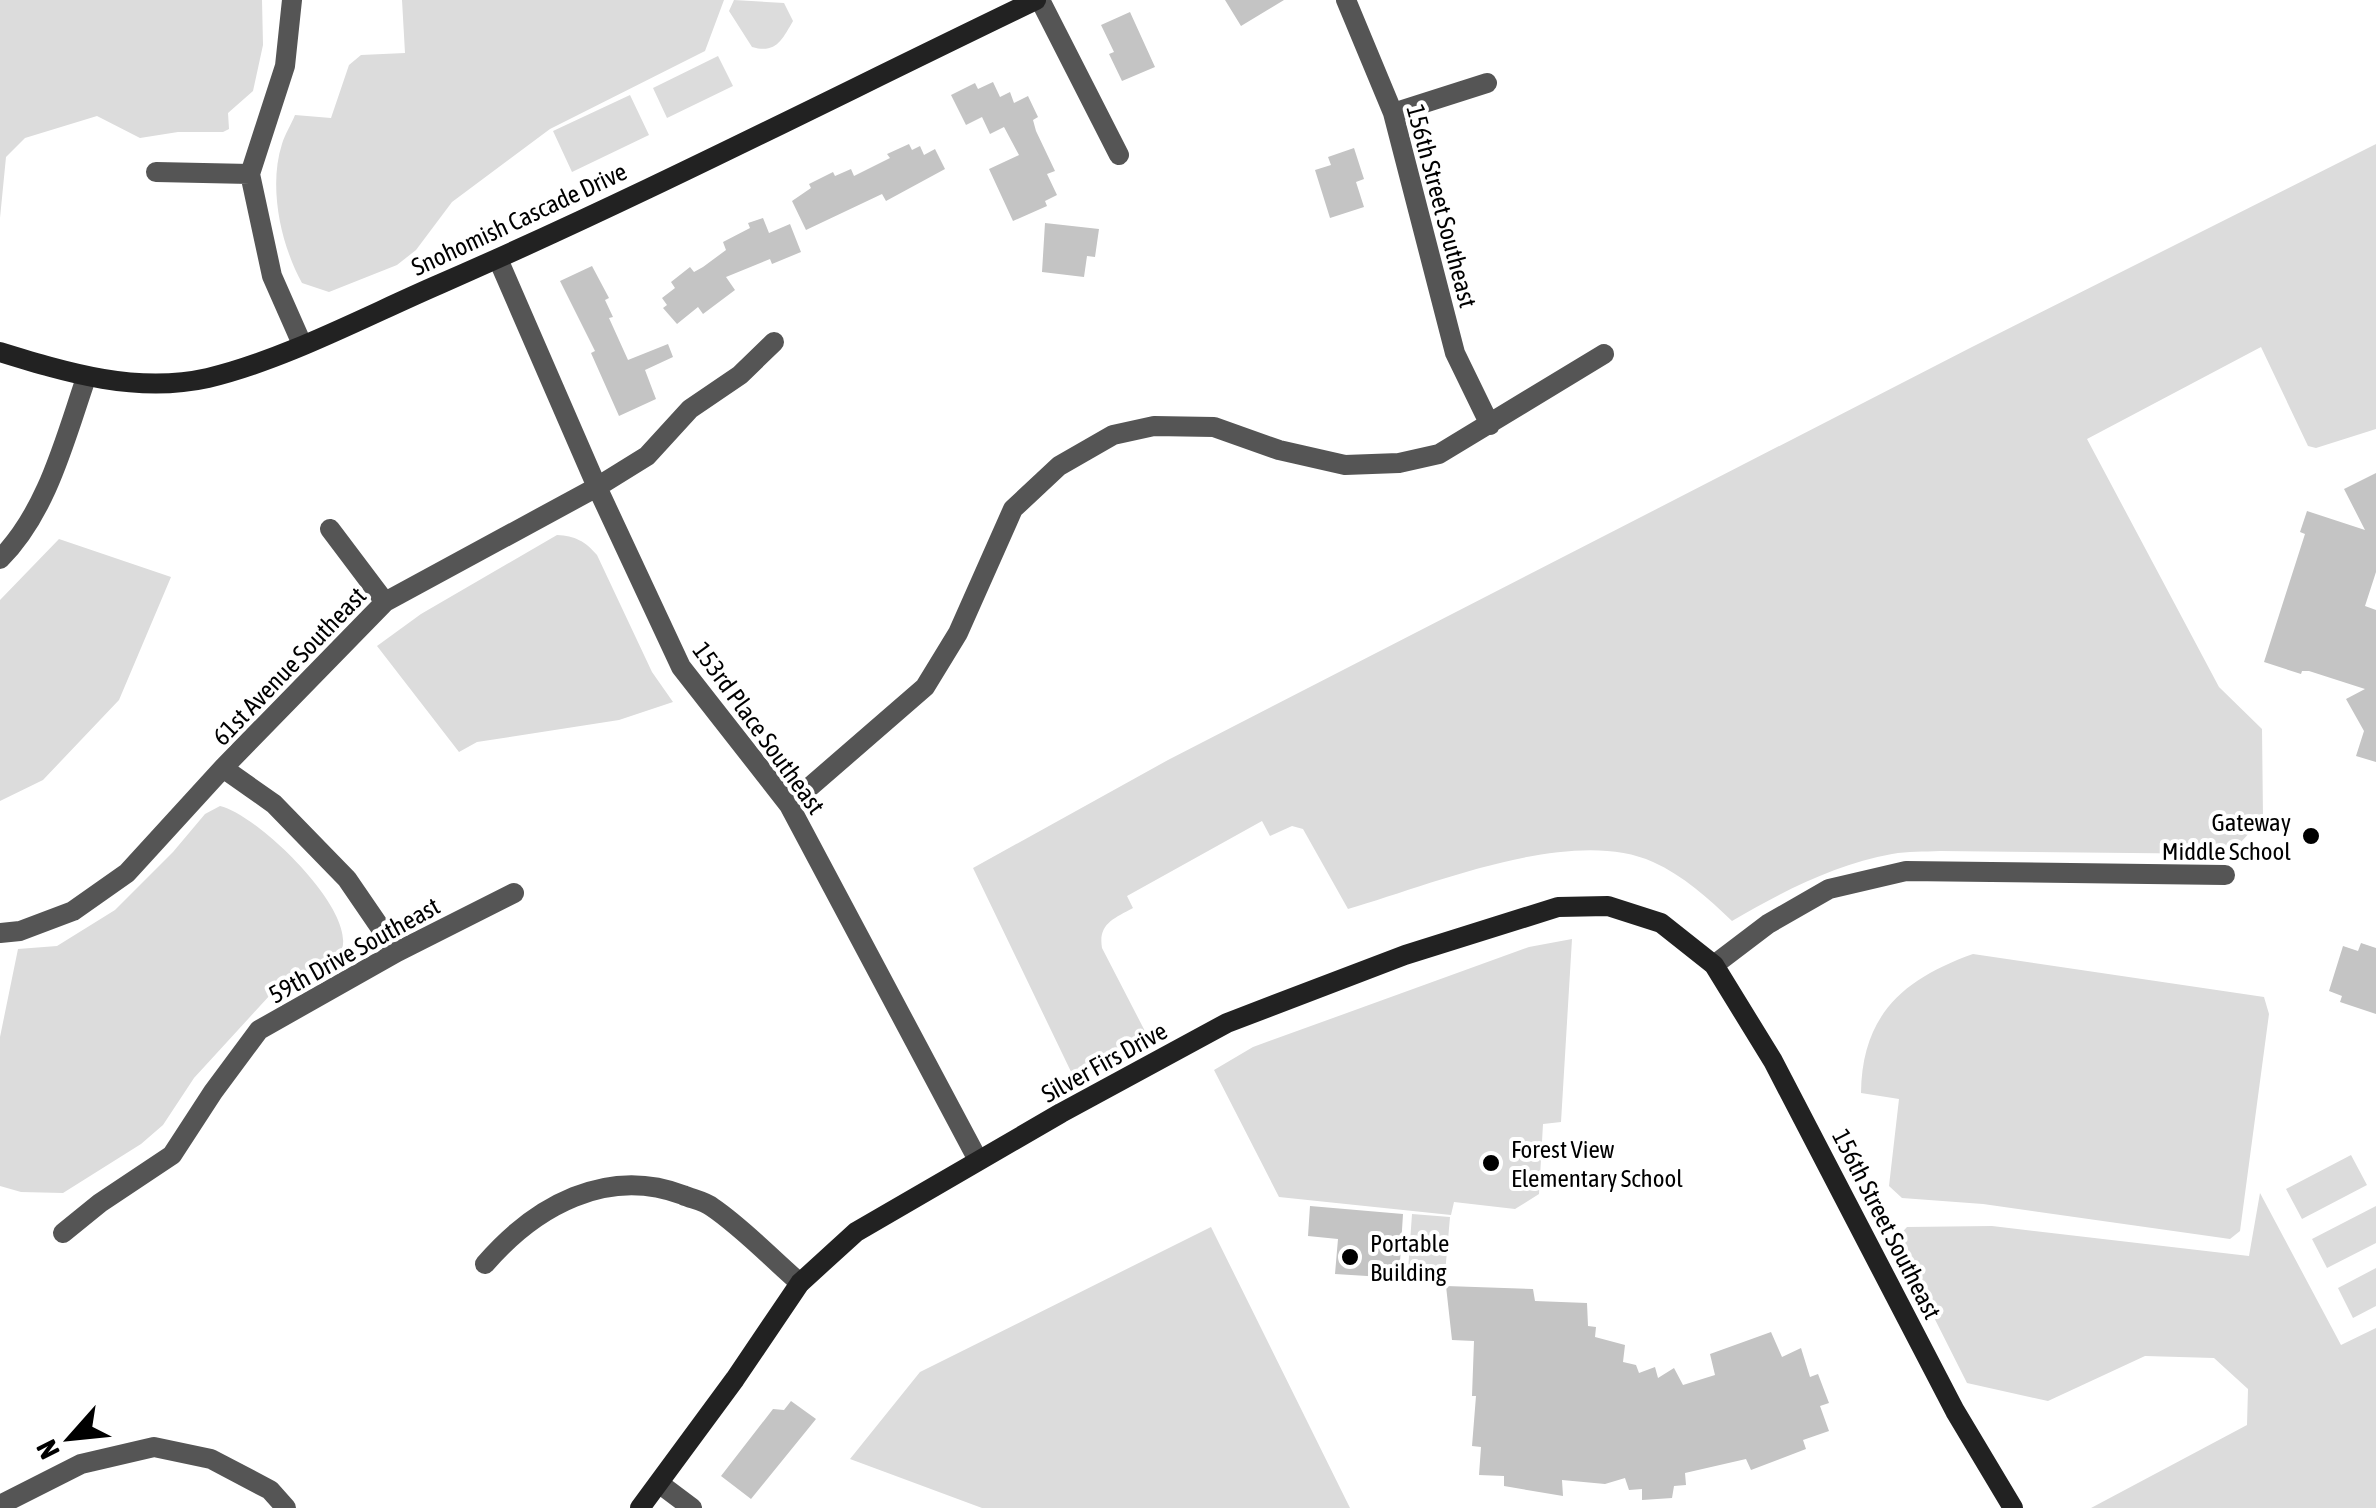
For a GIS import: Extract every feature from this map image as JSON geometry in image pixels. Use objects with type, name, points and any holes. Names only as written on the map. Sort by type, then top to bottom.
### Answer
[{"type":"street","points":[[292,0],[284,66],[250,174],[272,276],[302,344]]},
{"type":"street","points":[[1038,0],[1119,155]]},
{"type":"street","name":"Snohomish Cascade Drive","points":[[0,352],[86,378],[156,383],[207,378],[302,344],[498,259],[1038,0]]},
{"type":"street","name":"156th Street Southeast","points":[[1346,0],[1393,114],[1455,353],[1490,425]]},
{"type":"street","points":[[1393,114],[1488,84]]},
{"type":"street","points":[[156,172],[250,174]]},
{"type":"street","name":"153rd Place Southeast","points":[[498,259],[681,667],[788,805],[978,1160]]},
{"type":"street","name":"61st Avenue Southeast","points":[[0,932],[20,932],[73,911],[127,873],[385,602],[647,456],[690,409],[740,375],[774,342]]},
{"type":"street","points":[[788,805],[925,687],[958,633],[1014,509],[1059,466],[1113,435],[1154,426],[1214,428],[1279,450],[1345,465],[1399,463],[1439,454],[1604,354]]},
{"type":"street","points":[[0,559],[48,485],[86,378]]},
{"type":"street","points":[[330,529],[385,602]]},
{"type":"street","points":[[223,768],[274,804],[346,879],[397,952]]},
{"type":"street","points":[[1714,965],[1768,924],[1828,888],[1906,871],[2225,875]]},
{"type":"street","name":"59th Drive Southeast","points":[[63,1233],[172,1155],[212,1092],[260,1030],[397,952],[514,893]]},
{"type":"street","name":"Silver Firs Drive","points":[[640,1508],[800,1283],[856,1232],[978,1160],[1241,1016],[1389,961],[1558,907],[1608,906],[1661,922],[1714,965]]},
{"type":"street","name":"156th Street Southeast","points":[[1714,965],[1773,1060],[1955,1411],[2013,1508]]},
{"type":"street","points":[[485,1264],[510,1234],[558,1203],[613,1185],[658,1186],[710,1205],[800,1283]]},
{"type":"street","points":[[12,1503],[81,1464],[154,1448],[211,1459],[270,1490],[286,1508]]},
{"type":"street","points":[[660,1484],[692,1508]]},
{"type":"shaded area","points":[[0,0],[262,0],[263,45],[253,91],[228,113],[229,129],[223,132],[178,132],[140,138],[97,116],[25,138],[6,157],[0,218]]},
{"type":"shaded area","points":[[402,0],[724,0],[705,51],[550,129],[452,202],[416,250],[397,265],[329,292],[302,283],[288,251],[277,197],[282,144],[295,115],[331,118],[349,65],[361,55],[405,53]]},
{"type":"shaded area","points":[[734,0],[784,3],[793,21],[773,47],[752,47],[729,11]]},
{"type":"shaded area","points":[[718,56],[733,86],[667,118],[653,88]]},
{"type":"shaded area","points":[[630,95],[649,135],[572,172],[553,131]]},
{"type":"shaded area","points":[[2376,144],[2376,429],[2316,448],[2308,446],[2261,347],[2087,439],[2219,687],[2262,729],[2263,818],[2230,854],[1898,853],[1830,872],[1732,921],[1685,881],[1653,862],[1620,852],[1583,850],[1501,863],[1348,909],[1303,829],[1292,826],[1270,836],[1262,821],[1127,896],[1133,908],[1105,928],[1102,948],[1148,1037],[1145,1043],[1075,1080],[973,868],[1168,760]]},
{"type":"shaded area","points":[[557,535],[579,540],[597,555],[652,672],[673,702],[619,720],[477,742],[459,752],[377,646],[421,614]]},
{"type":"shaded area","points":[[59,539],[171,577],[119,700],[43,780],[0,801],[0,600]]},
{"type":"shaded area","points":[[220,806],[257,827],[300,866],[334,911],[342,932],[342,949],[271,994],[194,1078],[163,1125],[141,1144],[63,1193],[21,1192],[0,1186],[0,1037],[18,949],[57,946],[115,910],[205,814]]},
{"type":"shaded area","points":[[1572,939],[1561,1122],[1543,1124],[1539,1194],[1515,1209],[1454,1202],[1451,1215],[1279,1197],[1214,1070],[1253,1047],[1529,947]]},
{"type":"shaded area","points":[[1973,954],[2264,997],[2269,1014],[2240,1231],[2230,1239],[1983,1204],[1902,1198],[1889,1186],[1899,1099],[1861,1093],[1869,1042],[1878,1021],[1907,988]]},
{"type":"shaded area","points":[[2351,1155],[2367,1185],[2302,1219],[2286,1189]]},
{"type":"shaded area","points":[[2260,1193],[2341,1345],[2376,1328],[2376,1508],[2091,1508],[2247,1425],[2248,1389],[2214,1358],[2145,1356],[2048,1401],[1967,1383],[1895,1240],[1907,1227],[1992,1226],[2249,1256]]},
{"type":"shaded area","points":[[2376,1206],[2376,1243],[2327,1268],[2312,1239]]},
{"type":"shaded area","points":[[1412,1214],[1450,1217],[1445,1274],[1408,1271]]},
{"type":"shaded area","points":[[1211,1227],[1350,1508],[982,1508],[850,1459],[920,1372]]},
{"type":"shaded area","points":[[2376,1268],[2376,1306],[2353,1318],[2338,1288]]},
{"type":"building","points":[[1225,0],[1284,0],[1241,26]]},
{"type":"building","points":[[1130,12],[1155,67],[1122,81],[1101,25]]},
{"type":"building","points":[[993,82],[1000,97],[1010,92],[1014,103],[1028,96],[1038,117],[1033,120],[1036,131],[1055,171],[1047,174],[1057,195],[1045,201],[1047,206],[1013,221],[989,169],[1019,155],[1004,127],[990,134],[982,117],[966,125],[951,95],[975,83],[978,89]]},
{"type":"building","points":[[909,144],[912,150],[920,146],[924,155],[935,149],[945,169],[886,201],[882,194],[806,230],[792,201],[811,188],[809,184],[833,172],[835,176],[851,169],[854,176]]},
{"type":"building","points":[[1354,148],[1364,179],[1356,182],[1364,207],[1330,218],[1315,170],[1331,165],[1328,157]]},
{"type":"building","points":[[763,218],[769,233],[790,224],[801,252],[772,264],[770,259],[726,277],[735,290],[703,314],[698,307],[677,324],[663,308],[667,305],[662,298],[675,288],[671,282],[690,267],[694,272],[703,267],[726,250],[723,242],[750,228],[748,223]]},
{"type":"building","points":[[1045,223],[1099,229],[1095,257],[1087,256],[1084,277],[1042,272]]},
{"type":"building","points":[[592,266],[609,298],[605,300],[613,317],[609,318],[628,360],[668,344],[673,357],[645,370],[656,399],[619,416],[591,353],[595,351],[560,281]]},
{"type":"building","points":[[2376,473],[2376,572],[2365,606],[2376,610],[2376,762],[2356,756],[2364,731],[2346,699],[2365,689],[2264,662],[2305,534],[2300,532],[2307,511],[2365,530],[2344,489]]},
{"type":"building","points":[[2361,943],[2376,948],[2376,1014],[2340,1002],[2342,996],[2329,991],[2343,946],[2358,951]]},
{"type":"building","points":[[1310,1206],[1403,1214],[1399,1278],[1335,1274],[1338,1239],[1308,1236]]},
{"type":"building","points":[[1446,1286],[1533,1289],[1535,1301],[1587,1303],[1588,1326],[1596,1327],[1595,1337],[1625,1345],[1623,1362],[1636,1365],[1639,1373],[1655,1367],[1658,1378],[1674,1368],[1683,1385],[1715,1375],[1710,1354],[1771,1332],[1782,1357],[1801,1348],[1810,1377],[1818,1374],[1829,1403],[1820,1406],[1829,1431],[1803,1440],[1806,1449],[1751,1470],[1746,1459],[1685,1473],[1686,1485],[1674,1486],[1672,1498],[1642,1500],[1642,1489],[1629,1490],[1625,1478],[1605,1484],[1562,1480],[1563,1496],[1504,1486],[1504,1476],[1479,1475],[1481,1447],[1472,1446],[1476,1396],[1472,1396],[1474,1341],[1452,1340]]},
{"type":"building","points":[[791,1401],[816,1419],[751,1499],[721,1476],[773,1409],[784,1410]]},
{"type":"place","name":"Gateway Middle School","points":[[2311,836]]},
{"type":"place","name":"Forest View Elementary School","points":[[1491,1163]]},
{"type":"place","name":"Portable Building","points":[[1350,1257]]}]
